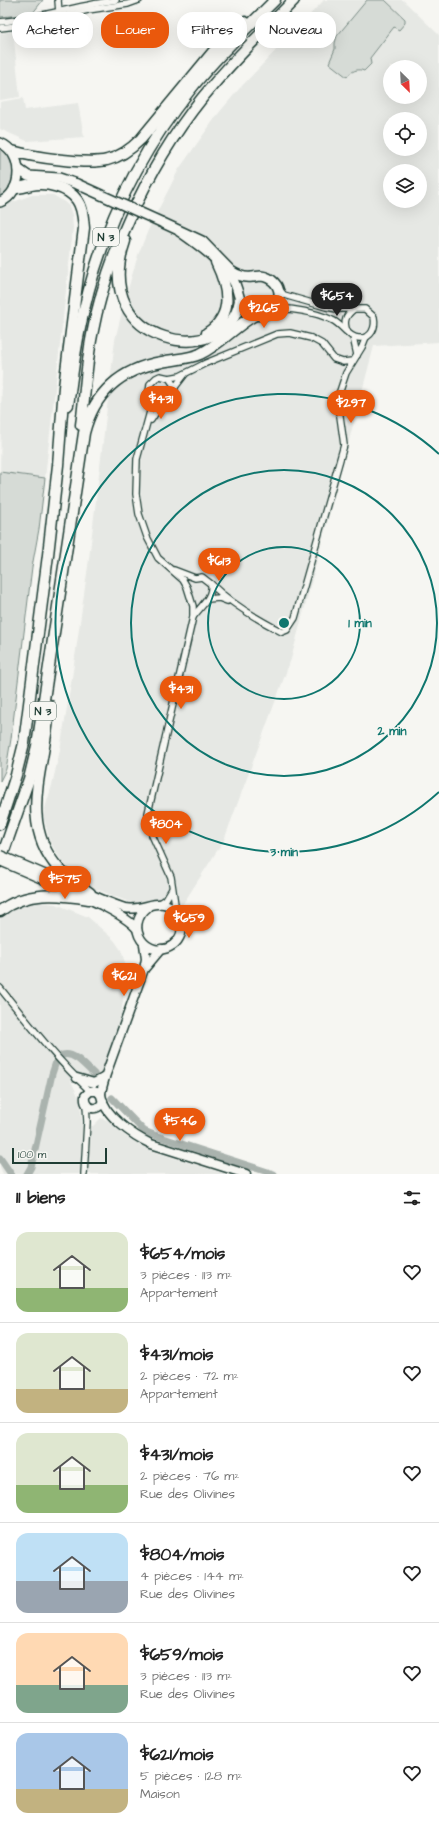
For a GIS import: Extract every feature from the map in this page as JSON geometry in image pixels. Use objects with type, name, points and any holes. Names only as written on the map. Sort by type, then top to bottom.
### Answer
[{"type":"highway","points":[[12,151],[27,155],[90,162],[118,157],[131,149],[213,52],[235,30],[272,0]]},
{"type":"highway","name":"N 3","points":[[51,526],[79,333],[90,286],[103,243],[115,213],[148,150],[185,96],[212,64],[275,0]]},
{"type":"highway","name":"N 3","points":[[0,861],[29,779],[37,746],[50,667],[65,556],[92,336],[103,290],[116,248],[135,208],[170,144],[208,91],[294,0]]},
{"type":"highway","name":"N 3","points":[[0,824],[16,775],[24,743],[51,526],[58,465],[64,387],[84,228],[82,213],[77,200],[68,192],[57,186],[42,185],[15,188]]},
{"type":"highway","name":"N 3","points":[[135,208],[120,259],[121,291],[124,303],[130,314],[139,324],[155,334],[173,340],[209,337],[225,327],[236,316],[240,298]]},
{"type":"highway","points":[[196,339],[211,330],[218,323],[225,310],[226,284],[216,262]]},
{"type":"highway","name":"N 3","points":[[65,556],[84,433],[91,410],[103,394],[114,382],[136,369],[146,365],[196,355],[206,351],[255,315]]},
{"type":"highway","points":[[50,667],[48,726],[38,777],[35,806],[38,825],[44,845],[58,867],[90,896]]},
{"type":"highway","points":[[0,802],[15,772],[24,743]]},
{"type":"highway","points":[[0,911],[21,899],[37,895],[90,896]]},
{"type":"main road","points":[[0,143],[12,151],[18,169],[15,188],[9,197],[0,202]]},
{"type":"main road","points":[[18,169],[28,176],[59,178],[78,184],[202,241],[236,274],[252,278],[260,276],[267,277],[274,281],[278,288],[279,299],[274,309],[265,315],[255,315],[245,310],[232,279],[216,262],[179,231]]},
{"type":"main road","points":[[15,188],[44,177]]},
{"type":"main road","points":[[240,298],[242,288],[252,278]]},
{"type":"street","points":[[58,0],[59,11]]},
{"type":"street","points":[[0,22],[32,18],[116,0]]},
{"type":"street","points":[[85,12],[128,4],[138,0]]},
{"type":"street","points":[[0,28],[12,27]]},
{"type":"street","points":[[274,309],[292,310],[332,320],[353,337],[360,339],[371,334],[374,329],[374,317],[365,309],[337,309],[284,295],[278,288]]},
{"type":"street","points":[[347,331],[345,323],[346,318],[354,309]]},
{"type":"street","points":[[147,427],[151,408],[151,398],[148,388],[152,380],[160,376],[169,378],[187,372],[277,334],[290,333],[311,338],[322,344],[334,360],[343,362],[352,361]]},
{"type":"street","points":[[353,337],[357,355]]},
{"type":"street","points":[[168,567],[195,578],[202,577],[221,594],[234,603],[282,632],[287,630],[295,618],[344,445],[339,409],[340,394],[346,372],[366,337]]},
{"type":"street","points":[[144,969],[161,949],[174,944],[182,931],[182,924],[176,911],[171,877],[152,835],[148,813],[193,617],[191,599],[183,580],[158,558],[147,537],[139,514],[136,494],[137,459],[147,427],[162,403],[172,398],[175,387],[187,372]]},
{"type":"street","points":[[169,378],[175,387]]},
{"type":"street","points":[[151,398],[156,402],[162,403]]},
{"type":"street","points":[[187,587],[195,578]]},
{"type":"street","points":[[193,617],[212,590],[211,584]]},
{"type":"street","points":[[191,599],[195,602],[219,598],[234,603]]},
{"type":"street","points":[[0,855],[90,896],[126,908],[140,909],[159,904],[170,895],[173,887]]},
{"type":"street","points":[[0,861],[50,879]]},
{"type":"street","points":[[90,896],[131,922],[137,929]]},
{"type":"street","points":[[159,904],[172,907],[176,911]]},
{"type":"street","points":[[148,907],[139,916],[137,929],[138,935],[144,944],[149,947],[161,949]]},
{"type":"street","points":[[84,1174],[87,1122],[93,1096],[105,1077],[144,969],[146,959],[144,944]]},
{"type":"street","points":[[0,988],[29,1025],[93,1096],[129,1131],[151,1144],[246,1174]]},
{"type":"street","points":[[77,1078],[94,1083],[105,1077]]},
{"type":"street","points":[[93,1096],[95,1108]]},
{"type":"street","points":[[87,1122],[95,1108],[100,1105],[93,1096]]},
{"type":"street","points":[[95,1108],[111,1114]]},
{"type":"shaded area","points":[[0,0],[43,0],[34,12],[12,12],[12,16],[0,17]]},
{"type":"shaded area","points":[[324,0],[403,0],[439,35],[439,342],[374,346],[291,659],[224,840],[181,907],[165,900],[139,906],[93,888],[63,863],[50,842],[43,815],[60,750],[73,671],[89,559],[115,340],[138,255],[149,228],[179,169],[218,114],[239,89],[278,48],[336,48],[336,12],[313,12]]},
{"type":"shaded area","points":[[367,0],[385,0],[405,19],[405,23],[399,30],[394,27],[370,58],[371,64],[364,71],[355,71],[350,73],[347,77],[329,63],[336,48],[337,36]]},
{"type":"shaded area","points":[[12,31],[12,48],[15,48],[20,97],[0,100],[0,33]]},
{"type":"shaded area","points":[[23,98],[25,110],[78,103],[84,137],[27,141],[0,129],[0,102]]},
{"type":"shaded area","points":[[0,148],[10,157],[13,172],[10,187],[6,193],[0,197]]},
{"type":"shaded area","points":[[32,195],[53,195],[63,201],[69,206],[72,215],[73,228],[45,478],[0,472],[2,371],[0,332],[0,207]]},
{"type":"shaded area","points":[[0,472],[45,478],[39,529],[32,567],[11,739],[6,769],[0,781]]},
{"type":"shaded area","points":[[38,902],[56,904],[88,917],[114,940],[121,950],[125,963],[126,978],[119,1030],[100,1074],[91,1080],[80,1073],[71,1081],[80,1100],[82,1123],[93,1126],[101,1118],[107,1120],[125,1136],[149,1150],[226,1174],[3,1174],[0,1167],[0,919],[10,911],[23,905]]},
{"type":"waterway","points":[[63,1055],[76,1058],[94,1074]]},
{"type":"waterway","points":[[27,1174],[31,1167],[56,1062]]},
{"type":"waterway","points":[[112,1098],[144,1131],[274,1174]]},
{"type":"waterway","points":[[0,1158],[11,1174]]}]
